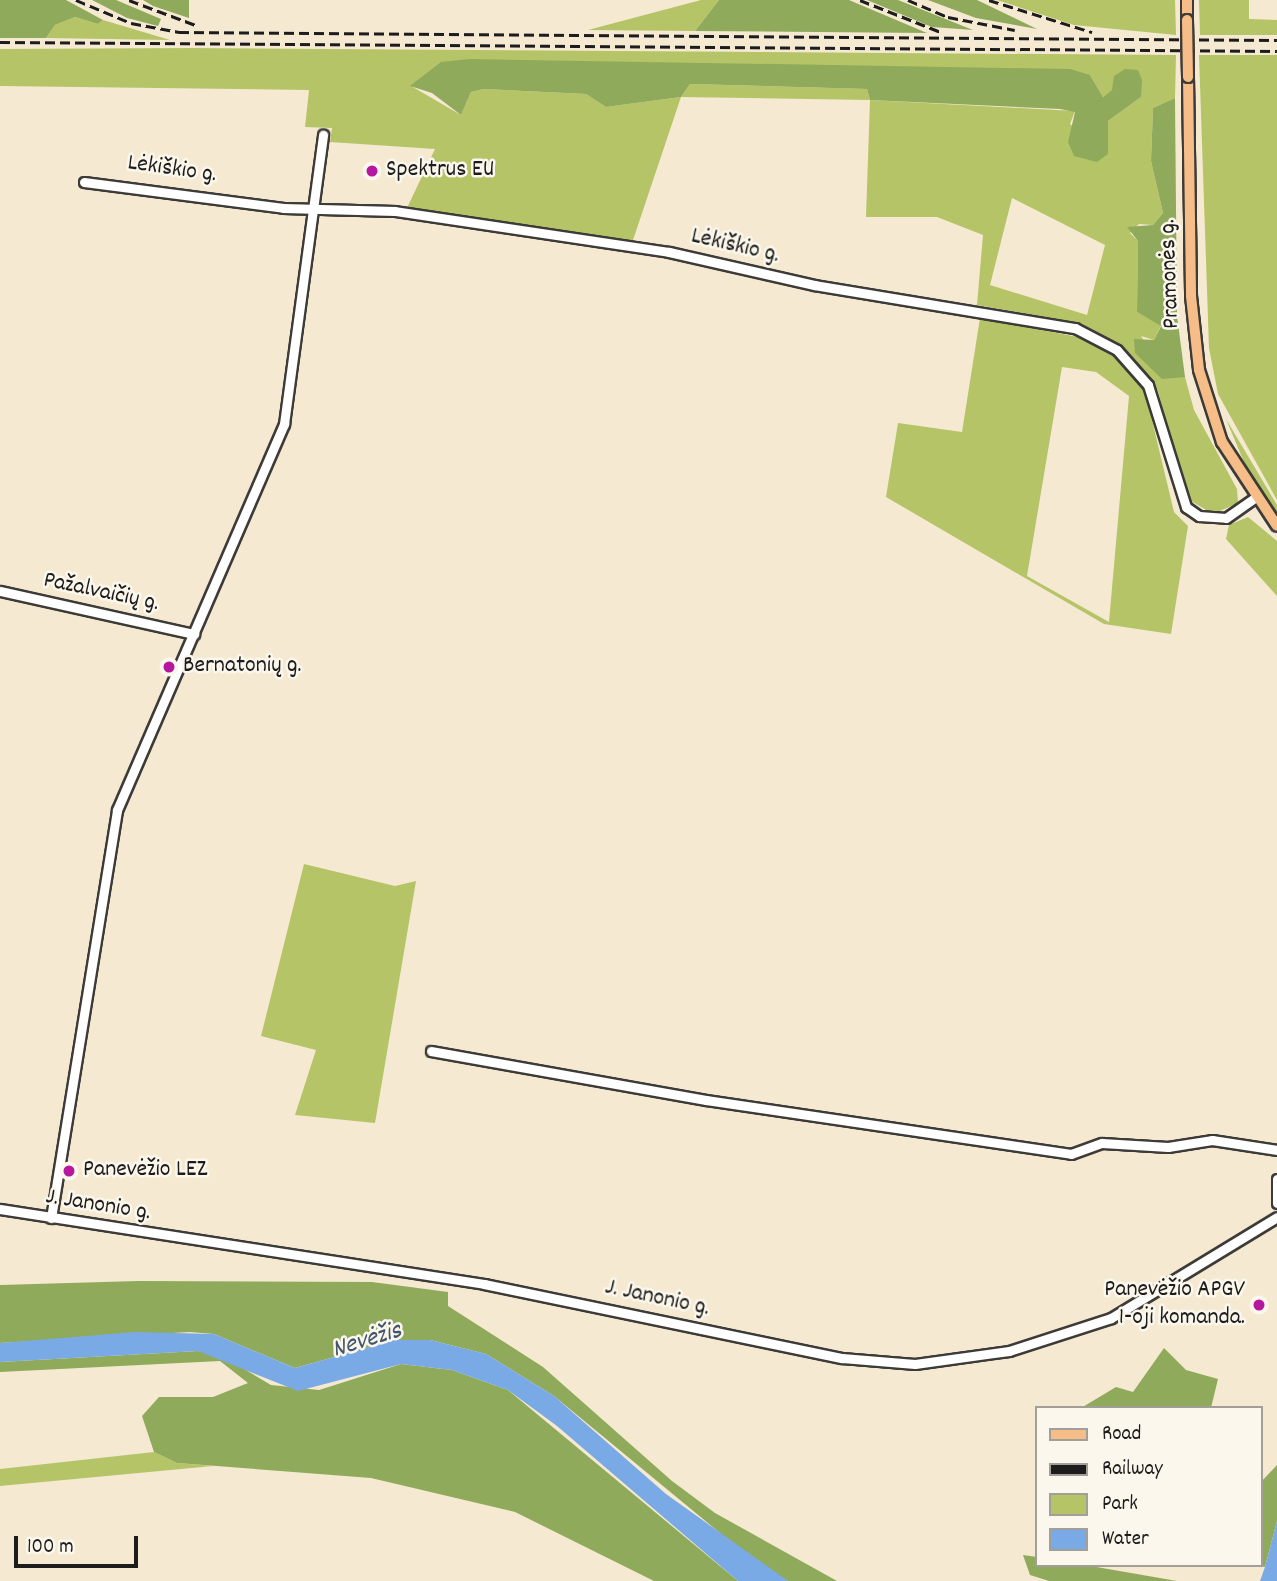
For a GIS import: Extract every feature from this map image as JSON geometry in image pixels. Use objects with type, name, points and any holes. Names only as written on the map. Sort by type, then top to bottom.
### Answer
[{"type":"main road","name":"Pramonės g.","points":[[1187,0],[1195,348],[1214,422],[1255,498],[1277,526]]},
{"type":"street","points":[[51,1218],[117,810],[284,424],[323,135]]},
{"type":"street","name":"Lėkiškio g.","points":[[84,182],[314,210],[395,211],[669,252],[814,285],[1091,333],[1129,361],[1148,385],[1186,507],[1199,516],[1226,518],[1255,498]]},
{"type":"street","name":"Pažalvaičių g.","points":[[0,591],[194,634]]},
{"type":"street","points":[[431,1051],[670,1095],[1071,1154],[1102,1143],[1168,1147],[1212,1140],[1277,1150]]},
{"type":"street","points":[[1277,1179],[1277,1203]]},
{"type":"street","name":"J. Janonio g.","points":[[0,1209],[484,1284],[842,1358],[915,1363],[988,1356],[1095,1325],[1277,1217]]},
{"type":"green space","points":[[0,0],[66,0],[103,20],[98,24],[75,17],[55,25],[46,38],[0,38]]},
{"type":"green space","points":[[92,0],[116,0],[161,19],[158,26],[127,18]]},
{"type":"green space","points":[[143,0],[189,0],[189,18],[153,6]]},
{"type":"green space","points":[[701,0],[719,0],[695,31],[588,30]]},
{"type":"green space","points":[[719,0],[849,0],[927,33],[695,31]]},
{"type":"green space","points":[[867,0],[898,0],[973,30],[932,27]]},
{"type":"green space","points":[[928,0],[977,0],[1037,29],[976,18]]},
{"type":"green space","points":[[997,0],[1175,0],[1176,35],[1074,25]]},
{"type":"green space","points":[[1199,0],[1249,0],[1249,19],[1277,20],[1277,35],[1200,35]]},
{"type":"green space","points":[[75,17],[98,24],[103,20],[170,40],[46,38],[55,25]]},
{"type":"green space","points":[[0,49],[1176,55],[1175,98],[1153,108],[1151,161],[1163,213],[1153,225],[1139,224],[1130,233],[1138,241],[1137,312],[1161,325],[1154,340],[1141,336],[1167,376],[1185,377],[1194,410],[1237,489],[1238,503],[1213,514],[1186,498],[1158,391],[1121,345],[1081,323],[977,305],[983,235],[937,217],[866,217],[870,100],[1075,111],[1070,124],[1108,154],[1108,121],[1141,97],[1113,90],[1103,97],[1090,75],[411,86],[461,115],[471,92],[484,89],[586,94],[606,107],[681,97],[632,243],[407,208],[435,149],[330,142],[332,128],[305,127],[309,90],[0,86]],"holes":[[[1012,198],[1105,245],[1087,315],[990,285]]]},
{"type":"green space","points":[[1199,55],[1277,55],[1277,500],[1218,394],[1209,348]]},
{"type":"green space","points":[[470,59],[1070,69],[1090,75],[1103,97],[1112,90],[1114,76],[1125,69],[1138,70],[1142,80],[1141,97],[1108,121],[1108,154],[1097,162],[1074,156],[1068,142],[1075,112],[1060,109],[870,100],[867,89],[690,84],[681,97],[606,107],[586,94],[484,89],[471,92],[461,115],[432,93],[410,86],[441,62]]},
{"type":"green space","points":[[690,84],[867,89],[870,100],[681,97]]},
{"type":"green space","points":[[1175,98],[1177,316],[1185,377],[1162,379],[1135,353],[1134,339],[1154,340],[1161,326],[1137,312],[1138,241],[1127,227],[1153,225],[1163,213],[1151,161],[1153,108]]},
{"type":"green space","points":[[980,318],[1088,339],[1112,353],[1145,391],[1174,512],[1188,526],[1171,634],[1104,624],[886,497],[898,423],[962,432]],"holes":[[[1062,367],[1096,372],[1129,396],[1109,622],[1027,576]]]},
{"type":"green space","points":[[1226,419],[1277,505],[1277,513],[1246,467]]},
{"type":"green space","points":[[1248,517],[1277,541],[1277,596],[1226,539],[1229,525]]},
{"type":"green space","points":[[304,864],[395,886],[416,881],[375,1123],[295,1115],[316,1050],[261,1036]]},
{"type":"green space","points":[[138,1281],[372,1282],[448,1292],[448,1306],[543,1367],[672,1481],[715,1513],[837,1581],[788,1581],[760,1566],[554,1396],[486,1354],[430,1340],[395,1340],[295,1368],[214,1334],[190,1332],[0,1343],[0,1285]]},
{"type":"green space","points":[[1164,1348],[1186,1370],[1218,1379],[1211,1406],[1084,1406],[1116,1387],[1133,1392]]},
{"type":"green space","points":[[198,1351],[222,1356],[271,1385],[319,1390],[401,1364],[452,1370],[508,1390],[738,1581],[654,1581],[515,1512],[371,1478],[177,1463],[154,1452],[142,1416],[159,1397],[213,1397],[248,1383],[220,1361],[0,1372],[0,1362]]},
{"type":"green space","points":[[154,1452],[177,1463],[213,1466],[0,1486],[0,1469]]},
{"type":"green space","points":[[1277,1465],[1277,1521],[1265,1567],[1263,1567],[1263,1480]]},
{"type":"green space","points":[[1023,1555],[1036,1557],[1036,1567],[1096,1567],[1177,1581],[1049,1581],[1030,1575]]},
{"type":"water","points":[[135,1332],[214,1334],[295,1368],[395,1340],[430,1340],[486,1354],[554,1396],[666,1494],[788,1581],[738,1581],[557,1426],[508,1390],[452,1370],[401,1364],[298,1391],[198,1351],[0,1362],[0,1343]]},
{"type":"water","points":[[1277,1521],[1277,1581],[1260,1581],[1265,1567]]},
{"type":"railway","points":[[76,0],[131,23],[179,32],[1277,40]]},
{"type":"railway","points":[[129,0],[198,26]]},
{"type":"railway","points":[[860,0],[941,32]]},
{"type":"railway","points":[[908,0],[948,17],[1015,30]]},
{"type":"railway","points":[[989,0],[1092,32]]},
{"type":"railway","points":[[0,42],[1277,51]]},
{"type":"place","name":"Spektrus EU","points":[[372,171]]},
{"type":"place","name":"Bernatonių g.","points":[[169,667]]},
{"type":"place","name":"Panevėžio LEZ","points":[[69,1171]]},
{"type":"place","name":"Panevėžio APGV 1-oji komanda.","points":[[1259,1305]]},
{"type":"water label","name":"Nevėžis","points":[[367,1341]]}]
